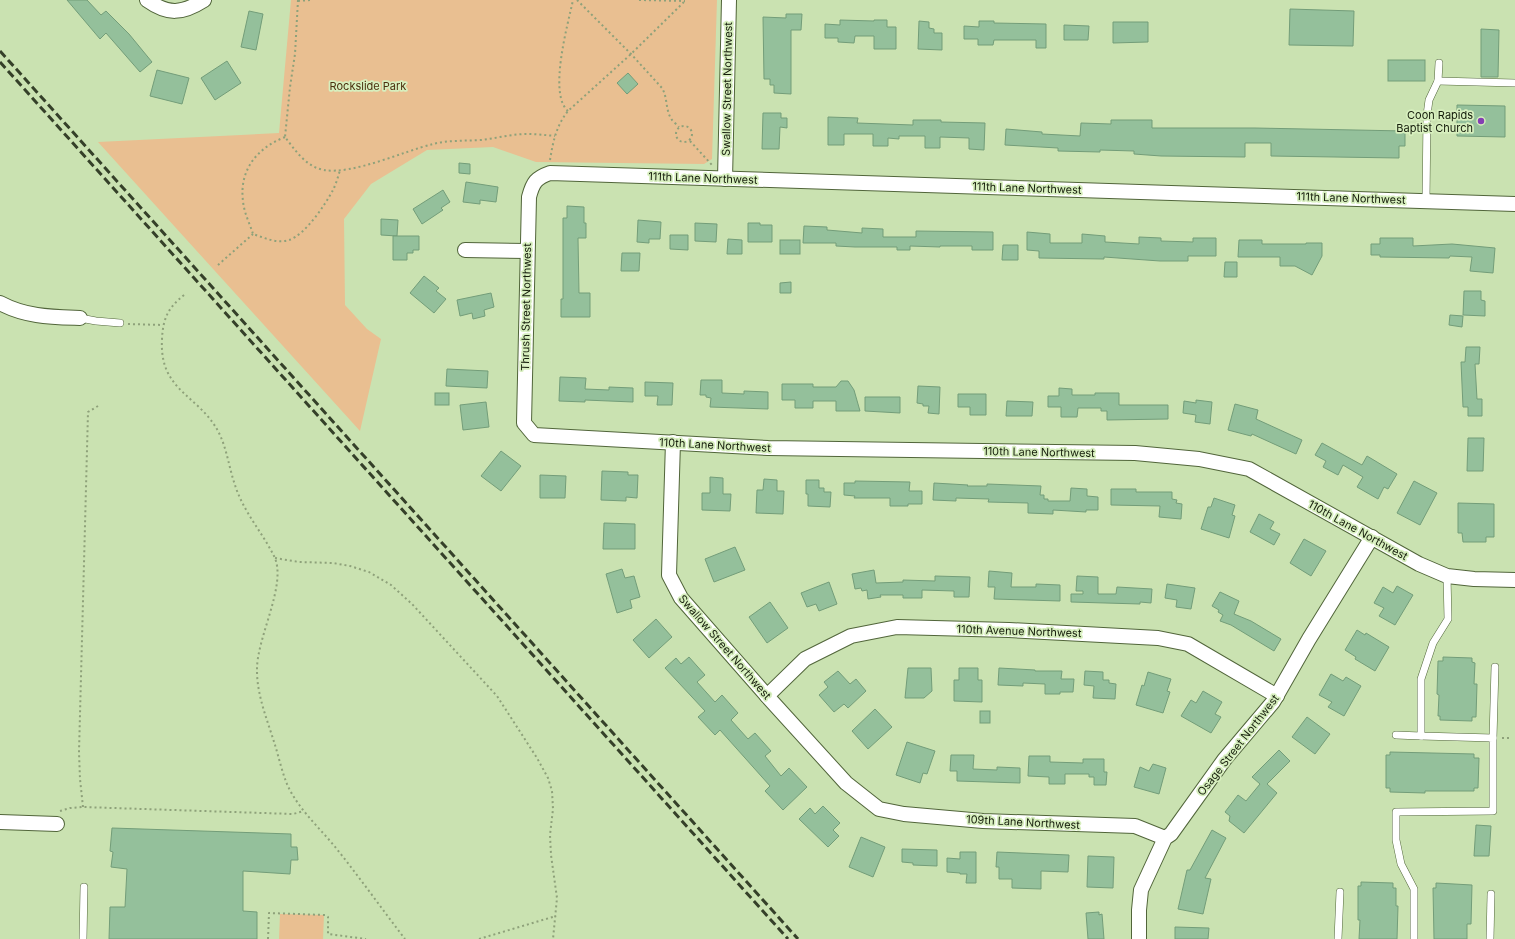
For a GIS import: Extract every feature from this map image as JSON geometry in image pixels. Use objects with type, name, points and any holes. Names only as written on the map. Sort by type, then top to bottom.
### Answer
[{"type":"street","points":[[147,0],[155,6],[182,12],[204,0]]},
{"type":"street","name":"Swallow Street Northwest","points":[[725,179],[729,0]]},
{"type":"street","name":"111th Lane Northwest","points":[[544,175],[725,179],[1515,204]]},
{"type":"street","name":"Thrush Street Northwest","points":[[534,435],[524,423],[529,196],[532,185],[544,175]]},
{"type":"street","points":[[465,250],[527,251]]},
{"type":"street","points":[[0,303],[31,315],[80,318]]},
{"type":"street","name":"110th Lane Northwest","points":[[534,435],[768,448],[1135,453],[1199,459],[1249,469],[1419,564],[1447,576],[1474,579],[1515,580]]},
{"type":"street","name":"Swallow Street Northwest","points":[[673,442],[669,575],[681,598],[846,783],[879,809]]},
{"type":"street","name":"Osage Street Northwest","points":[[1139,939],[1139,910],[1142,890],[1165,838],[1171,834],[1224,760],[1273,702],[1312,634],[1372,537]]},
{"type":"street","name":"110th Avenue Northwest","points":[[767,696],[805,659],[851,636],[897,627],[1009,630],[1145,637],[1170,640],[1188,644],[1277,696]]},
{"type":"street","name":"109th Lane Northwest","points":[[879,809],[904,814],[983,821],[1135,826],[1165,838]]},
{"type":"street","points":[[0,822],[57,824]]},
{"type":"lane","points":[[1426,201],[1427,115],[1429,100],[1438,81],[1439,63]]},
{"type":"lane","points":[[1438,81],[1515,83]]},
{"type":"lane","points":[[80,318],[120,323]]},
{"type":"lane","points":[[1421,736],[1421,679],[1433,643],[1448,619],[1447,576]]},
{"type":"lane","points":[[1414,939],[1414,889],[1401,864],[1396,840],[1396,812],[1493,811],[1495,667]]},
{"type":"lane","points":[[1396,735],[1493,738]]},
{"type":"lane","points":[[83,939],[84,887]]},
{"type":"lane","points":[[1338,939],[1340,892]]},
{"type":"lane","points":[[1490,939],[1491,894]]},
{"type":"path","points":[[312,0],[298,1],[295,54],[290,87],[286,137],[296,152],[314,166],[324,170],[340,170],[357,167],[433,144],[451,141],[481,140],[528,134],[554,136]]},
{"type":"path","points":[[568,111],[561,101],[559,93],[559,78],[573,0]]},
{"type":"path","points":[[577,0],[631,54],[665,94],[668,112],[671,119],[679,127]]},
{"type":"path","points":[[639,0],[685,0]]},
{"type":"path","points":[[544,175],[549,163],[554,136],[562,119],[568,111],[631,54],[685,0]]},
{"type":"path","points":[[683,125],[688,126],[692,130],[693,136],[690,140],[685,142],[680,141],[676,137],[676,130],[679,127],[683,125]]},
{"type":"path","points":[[254,234],[243,203],[242,188],[246,172],[254,156],[265,147],[286,137]]},
{"type":"path","points":[[690,140],[725,179]]},
{"type":"path","points":[[254,234],[273,241],[288,240],[298,236],[310,224],[333,190],[340,170]]},
{"type":"path","points":[[218,265],[254,234]]},
{"type":"path","points":[[184,295],[169,310],[163,325],[162,346],[164,363],[167,372],[172,381],[209,417],[218,430],[225,447],[234,485],[242,503],[275,558],[277,584],[258,654],[256,671],[264,708],[286,783],[304,811],[335,846],[405,939]]},
{"type":"path","points":[[120,323],[163,325]]},
{"type":"path","points":[[83,807],[79,752],[88,412],[98,406]]},
{"type":"path","points":[[275,558],[299,562],[332,563],[350,566],[369,572],[391,585],[412,604],[497,696],[537,758],[548,778],[552,791],[553,809],[550,835],[551,855],[557,898],[553,939]]},
{"type":"path","points":[[57,824],[60,811],[70,808],[83,807],[293,814],[304,811]]},
{"type":"path","points":[[268,939],[269,913],[277,913],[325,915],[328,917],[328,934],[366,939]]},
{"type":"path","points":[[478,939],[556,916]]},
{"type":"green space","name":"Rockslide Park","points":[[291,0],[717,0],[712,159],[704,164],[536,162],[493,147],[427,150],[371,184],[344,219],[345,305],[367,329],[381,339],[360,431],[98,142],[279,133]]},
{"type":"green space","points":[[280,914],[324,915],[323,939],[279,939]]},
{"type":"building","points":[[67,0],[87,0],[101,15],[106,11],[129,34],[152,62],[140,72],[106,33],[100,39]]},
{"type":"building","points":[[1290,9],[1354,11],[1353,46],[1289,45]]},
{"type":"building","points":[[249,11],[263,14],[256,50],[241,47]]},
{"type":"building","points":[[786,14],[802,14],[801,30],[791,30],[791,94],[774,93],[774,85],[770,85],[770,79],[764,79],[763,17],[786,18]]},
{"type":"building","points":[[840,20],[887,20],[887,27],[896,27],[896,49],[874,49],[874,36],[855,36],[854,43],[838,42],[838,38],[825,38],[825,24],[840,25]]},
{"type":"building","points":[[919,21],[929,22],[929,28],[934,29],[934,33],[942,33],[942,50],[918,49]]},
{"type":"building","points":[[979,21],[994,21],[994,23],[1046,24],[1046,48],[1036,48],[1036,40],[994,40],[993,45],[978,45],[978,39],[964,39],[964,26],[979,27]]},
{"type":"building","points":[[1113,22],[1148,22],[1148,42],[1113,43]]},
{"type":"building","points":[[1064,25],[1089,26],[1088,40],[1064,40]]},
{"type":"building","points":[[1481,29],[1499,30],[1498,77],[1481,77]]},
{"type":"building","points":[[1388,60],[1425,60],[1425,81],[1388,81]]},
{"type":"building","points":[[227,61],[241,83],[215,100],[201,78]]},
{"type":"building","points":[[157,70],[189,78],[182,104],[150,96]]},
{"type":"building","points":[[628,73],[638,84],[627,94],[617,83]]},
{"type":"building","name":"Coon Rapids Baptist Church","points":[[1457,105],[1505,106],[1505,137],[1457,136]]},
{"type":"building","points":[[763,113],[781,113],[781,118],[787,118],[787,128],[780,127],[779,149],[762,149]]},
{"type":"building","points":[[828,117],[858,118],[857,123],[913,125],[913,120],[941,120],[941,122],[985,123],[984,150],[969,149],[969,138],[940,137],[940,148],[925,148],[925,136],[899,136],[899,139],[888,138],[888,146],[873,146],[873,134],[844,134],[844,145],[828,145]]},
{"type":"building","points":[[1111,120],[1152,120],[1152,128],[1255,128],[1405,131],[1405,146],[1399,146],[1399,158],[1271,156],[1271,143],[1245,143],[1245,157],[1161,156],[1134,154],[1134,151],[1058,151],[1058,148],[1005,145],[1006,129],[1042,132],[1042,134],[1080,136],[1081,123],[1111,124]]},
{"type":"building","points":[[459,163],[470,164],[470,174],[459,173]]},
{"type":"building","points":[[466,182],[498,187],[496,202],[480,200],[480,204],[463,202]]},
{"type":"building","points":[[443,190],[450,202],[441,208],[443,210],[422,224],[413,209]]},
{"type":"building","points":[[567,206],[584,207],[586,238],[578,238],[579,293],[590,293],[590,317],[561,317],[561,299],[563,299],[563,218],[567,218]]},
{"type":"building","points":[[381,219],[398,220],[397,236],[381,235]]},
{"type":"building","points":[[638,220],[661,222],[660,239],[649,239],[649,243],[637,242]]},
{"type":"building","points":[[695,223],[717,224],[716,242],[695,241]]},
{"type":"building","points":[[748,223],[772,225],[772,242],[748,242]]},
{"type":"building","points":[[804,226],[827,227],[827,230],[862,233],[862,228],[883,229],[883,237],[916,237],[916,231],[993,232],[993,250],[972,250],[972,246],[910,246],[910,250],[897,250],[897,247],[855,247],[836,246],[836,243],[803,243]]},
{"type":"building","points":[[1027,232],[1050,234],[1050,243],[1082,243],[1082,234],[1105,236],[1105,242],[1139,244],[1139,237],[1161,238],[1161,241],[1193,242],[1193,238],[1216,238],[1216,256],[1188,256],[1188,261],[1160,261],[1104,257],[1104,259],[1039,258],[1039,251],[1027,250]]},
{"type":"building","points":[[670,235],[688,235],[688,250],[670,249]]},
{"type":"building","points":[[393,236],[419,236],[419,250],[413,250],[413,253],[407,253],[407,260],[393,260]]},
{"type":"building","points":[[1380,238],[1413,238],[1413,246],[1452,244],[1495,248],[1493,273],[1470,271],[1472,257],[1380,257],[1380,255],[1371,255],[1371,244],[1380,244]]},
{"type":"building","points":[[728,239],[742,240],[742,254],[727,254]]},
{"type":"building","points":[[780,240],[800,240],[800,254],[780,254]]},
{"type":"building","points":[[1239,240],[1262,240],[1262,244],[1322,243],[1322,256],[1312,275],[1295,266],[1280,266],[1280,257],[1238,257]]},
{"type":"building","points":[[1003,245],[1018,245],[1018,260],[1002,260]]},
{"type":"building","points":[[622,253],[640,253],[639,271],[621,271]]},
{"type":"building","points":[[1225,262],[1237,262],[1237,277],[1224,277]]},
{"type":"building","points":[[424,276],[439,288],[436,291],[446,299],[434,313],[410,293]]},
{"type":"building","points":[[791,282],[791,293],[780,293],[780,283]]},
{"type":"building","points":[[1464,291],[1481,291],[1481,300],[1485,301],[1485,316],[1463,315]]},
{"type":"building","points":[[491,293],[494,307],[484,310],[485,316],[473,319],[472,313],[460,316],[457,300]]},
{"type":"building","points":[[1450,315],[1463,316],[1462,327],[1449,325]]},
{"type":"building","points":[[1466,347],[1480,347],[1479,364],[1475,364],[1477,399],[1482,399],[1482,416],[1468,416],[1468,407],[1463,407],[1461,362],[1465,362]]},
{"type":"building","points":[[447,369],[488,371],[487,388],[446,386]]},
{"type":"building","points":[[560,377],[586,378],[585,389],[609,390],[609,387],[633,388],[633,402],[585,400],[585,402],[559,401]]},
{"type":"building","points":[[701,380],[722,380],[722,393],[744,394],[744,391],[768,392],[768,409],[710,407],[711,398],[706,397],[706,395],[700,395]]},
{"type":"building","points":[[841,381],[848,381],[854,390],[860,411],[836,411],[836,401],[813,401],[813,408],[795,408],[795,400],[782,400],[782,384],[813,384],[813,387],[836,387]]},
{"type":"building","points":[[645,382],[673,383],[672,405],[657,405],[658,396],[645,396]]},
{"type":"building","points":[[918,386],[940,387],[939,414],[928,413],[929,406],[923,406],[923,404],[917,403]]},
{"type":"building","points":[[1059,388],[1072,389],[1072,395],[1119,393],[1119,405],[1168,405],[1168,419],[1107,420],[1107,411],[1101,411],[1101,408],[1078,408],[1077,417],[1061,417],[1061,407],[1048,407],[1048,396],[1059,396]]},
{"type":"building","points":[[435,393],[449,393],[449,405],[435,405]]},
{"type":"building","points":[[958,394],[986,394],[986,415],[970,415],[970,407],[958,407]]},
{"type":"building","points":[[865,397],[900,397],[900,413],[865,411]]},
{"type":"building","points":[[1196,400],[1212,402],[1210,424],[1195,422],[1196,415],[1183,413],[1184,401],[1196,403]]},
{"type":"building","points":[[1007,401],[1033,402],[1032,416],[1006,416]]},
{"type":"building","points":[[486,402],[489,427],[463,430],[460,405]]},
{"type":"building","points":[[1235,404],[1258,410],[1256,419],[1302,440],[1296,454],[1252,434],[1251,436],[1228,430]]},
{"type":"building","points":[[1468,438],[1484,438],[1483,471],[1467,471]]},
{"type":"building","points":[[1322,443],[1362,465],[1367,456],[1397,474],[1388,489],[1384,487],[1378,499],[1357,487],[1363,477],[1343,465],[1338,475],[1323,467],[1326,461],[1315,455]]},
{"type":"building","points":[[501,451],[521,466],[501,491],[481,476]]},
{"type":"building","points":[[602,471],[628,472],[628,475],[638,475],[637,498],[626,497],[626,501],[601,500]]},
{"type":"building","points":[[540,475],[566,476],[565,498],[540,498]]},
{"type":"building","points":[[710,477],[723,478],[723,494],[731,494],[730,511],[702,510],[702,493],[710,493]]},
{"type":"building","points":[[764,479],[777,480],[777,491],[784,491],[783,514],[756,513],[757,490],[763,490]]},
{"type":"building","points":[[806,480],[819,480],[819,488],[824,488],[824,492],[831,492],[830,507],[808,506]]},
{"type":"building","points":[[855,481],[910,482],[909,491],[922,491],[922,504],[890,506],[890,498],[854,498],[855,496],[844,495],[844,483],[855,483]]},
{"type":"building","points":[[1414,481],[1437,493],[1420,525],[1397,513]]},
{"type":"building","points":[[934,483],[968,485],[967,486],[987,486],[987,484],[1041,486],[1040,495],[1044,495],[1044,499],[1048,499],[1048,501],[1070,501],[1071,488],[1087,489],[1087,496],[1098,497],[1098,510],[1086,510],[1086,512],[1053,510],[1053,514],[1028,513],[1028,503],[988,502],[989,499],[956,498],[956,501],[933,500]]},
{"type":"building","points":[[1111,489],[1136,489],[1136,492],[1172,492],[1172,499],[1177,500],[1176,503],[1182,504],[1181,519],[1159,517],[1160,506],[1111,505]]},
{"type":"building","points":[[1214,498],[1235,505],[1232,515],[1235,516],[1229,538],[1201,529],[1208,507],[1211,507]]},
{"type":"building","points":[[1458,503],[1494,504],[1494,537],[1486,537],[1486,542],[1463,542],[1462,533],[1458,533]]},
{"type":"building","points":[[1259,514],[1274,522],[1270,529],[1280,534],[1274,545],[1250,532]]},
{"type":"building","points":[[604,523],[635,524],[635,549],[603,549]]},
{"type":"building","points":[[1304,539],[1326,551],[1311,576],[1290,563]]},
{"type":"building","points":[[735,547],[745,570],[714,582],[705,559]]},
{"type":"building","points":[[622,569],[625,578],[634,576],[640,597],[630,600],[632,608],[617,613],[606,574]]},
{"type":"building","points":[[874,570],[876,583],[903,582],[903,580],[935,581],[935,576],[970,577],[969,597],[954,597],[954,591],[922,590],[922,598],[903,598],[903,595],[880,595],[881,597],[868,599],[867,590],[862,591],[861,588],[855,589],[852,574]]},
{"type":"building","points":[[989,571],[1012,573],[1011,587],[1036,587],[1036,584],[1060,585],[1060,601],[994,599],[995,587],[988,587]]},
{"type":"building","points":[[1077,576],[1098,577],[1098,594],[1116,594],[1117,587],[1152,589],[1151,603],[1071,602],[1071,594],[1083,594],[1083,591],[1076,591]]},
{"type":"building","points":[[829,582],[837,604],[819,611],[816,604],[807,607],[801,593]]},
{"type":"building","points":[[1167,584],[1195,588],[1191,609],[1176,607],[1177,600],[1165,598]]},
{"type":"building","points":[[1397,586],[1413,595],[1395,625],[1379,616],[1384,608],[1374,603],[1383,587],[1393,593]]},
{"type":"building","points":[[1220,592],[1239,601],[1234,614],[1251,621],[1281,639],[1274,651],[1231,625],[1220,621],[1223,615],[1218,612],[1219,610],[1212,606]]},
{"type":"building","points":[[770,602],[788,628],[767,643],[749,617]]},
{"type":"building","points":[[656,619],[672,637],[649,658],[633,640]]},
{"type":"building","points":[[1357,630],[1365,635],[1366,633],[1389,647],[1375,671],[1355,659],[1356,657],[1345,650]]},
{"type":"building","points":[[689,657],[705,675],[697,682],[715,702],[722,695],[738,713],[731,720],[748,739],[755,733],[771,751],[765,756],[781,776],[789,768],[807,787],[783,810],[765,791],[770,786],[720,730],[715,735],[698,717],[705,711],[665,668],[676,658],[681,664]]},
{"type":"building","points":[[1443,657],[1472,658],[1472,662],[1475,663],[1474,684],[1477,684],[1476,717],[1472,717],[1472,721],[1440,720],[1440,716],[1438,716],[1438,661],[1443,661]]},
{"type":"building","points":[[908,668],[931,668],[932,691],[924,698],[905,698]]},
{"type":"building","points":[[959,668],[978,668],[978,680],[982,680],[982,702],[954,701],[954,680],[959,680]]},
{"type":"building","points":[[999,668],[1035,671],[1062,671],[1061,679],[1074,679],[1073,692],[1045,694],[1045,684],[1023,683],[1023,686],[998,685]]},
{"type":"building","points":[[838,671],[850,684],[856,679],[866,691],[848,708],[844,704],[834,712],[819,695],[828,687],[824,682]]},
{"type":"building","points":[[1085,671],[1103,672],[1103,680],[1109,680],[1109,683],[1116,684],[1115,699],[1093,698],[1094,686],[1084,685]]},
{"type":"building","points":[[1148,672],[1171,679],[1167,691],[1170,692],[1163,713],[1136,705]]},
{"type":"building","points":[[1331,674],[1343,681],[1346,677],[1361,686],[1344,716],[1328,707],[1332,702],[1319,695]]},
{"type":"building","points":[[1203,691],[1222,702],[1215,714],[1221,717],[1211,733],[1181,716],[1191,700],[1196,703]]},
{"type":"building","points":[[875,709],[892,727],[868,749],[852,731]]},
{"type":"building","points":[[980,711],[990,711],[990,723],[980,723]]},
{"type":"building","points":[[1307,717],[1330,734],[1315,754],[1292,737]]},
{"type":"building","points":[[907,742],[935,751],[927,774],[923,773],[920,783],[896,775]]},
{"type":"building","points":[[1279,750],[1290,761],[1267,784],[1277,793],[1244,833],[1229,821],[1230,816],[1225,812],[1238,795],[1246,801],[1260,784],[1252,777]]},
{"type":"building","points":[[1390,752],[1474,754],[1474,758],[1479,758],[1478,788],[1474,788],[1474,791],[1425,791],[1425,793],[1390,792],[1390,788],[1386,788],[1386,755],[1390,755]]},
{"type":"building","points":[[951,755],[974,755],[973,769],[997,770],[997,767],[1020,768],[1020,783],[957,781],[957,771],[950,771]]},
{"type":"building","points":[[1029,756],[1050,756],[1050,762],[1083,763],[1083,759],[1104,759],[1104,772],[1107,772],[1106,785],[1094,785],[1094,777],[1089,777],[1089,774],[1065,774],[1065,784],[1049,784],[1049,777],[1028,776]]},
{"type":"building","points":[[1153,764],[1166,768],[1159,794],[1134,787],[1140,767],[1149,771]]},
{"type":"building","points":[[823,806],[840,823],[833,830],[839,836],[828,847],[799,819],[810,808],[815,814]]},
{"type":"building","points":[[1476,825],[1491,826],[1489,856],[1474,856]]},
{"type":"building","points":[[112,828],[291,834],[291,847],[297,847],[298,860],[291,860],[290,874],[243,871],[243,911],[257,912],[257,939],[109,939],[110,907],[125,907],[127,869],[111,867],[113,852],[110,851]]},
{"type":"building","points":[[1212,830],[1226,838],[1205,878],[1211,879],[1203,914],[1178,909],[1187,870],[1190,870]]},
{"type":"building","points":[[861,837],[885,847],[873,877],[849,867]]},
{"type":"building","points":[[902,849],[937,850],[937,866],[913,865],[913,863],[902,862]]},
{"type":"building","points":[[960,852],[976,852],[976,883],[966,883],[967,874],[947,872],[947,858],[960,859]]},
{"type":"building","points":[[997,852],[1069,855],[1068,872],[1041,871],[1041,889],[1012,888],[1012,879],[999,879],[999,867],[996,867]]},
{"type":"building","points":[[1088,856],[1114,857],[1113,888],[1087,887]]},
{"type":"building","points":[[1361,882],[1393,883],[1393,888],[1396,888],[1396,906],[1398,906],[1397,939],[1359,939],[1360,920],[1358,920],[1358,886],[1361,886]]},
{"type":"building","points":[[1436,883],[1472,885],[1471,924],[1467,924],[1467,939],[1434,939],[1433,888],[1436,888]]},
{"type":"building","points":[[1099,912],[1099,915],[1102,914],[1104,939],[1088,939],[1086,913]]},
{"type":"building","points":[[1175,927],[1209,928],[1208,939],[1175,939]]},
{"type":"railway","points":[[0,51],[798,939]]},
{"type":"railway","points":[[0,62],[788,939]]},
{"type":"place","name":"Coon Rapids Baptist Church","points":[[1481,121]]}]
